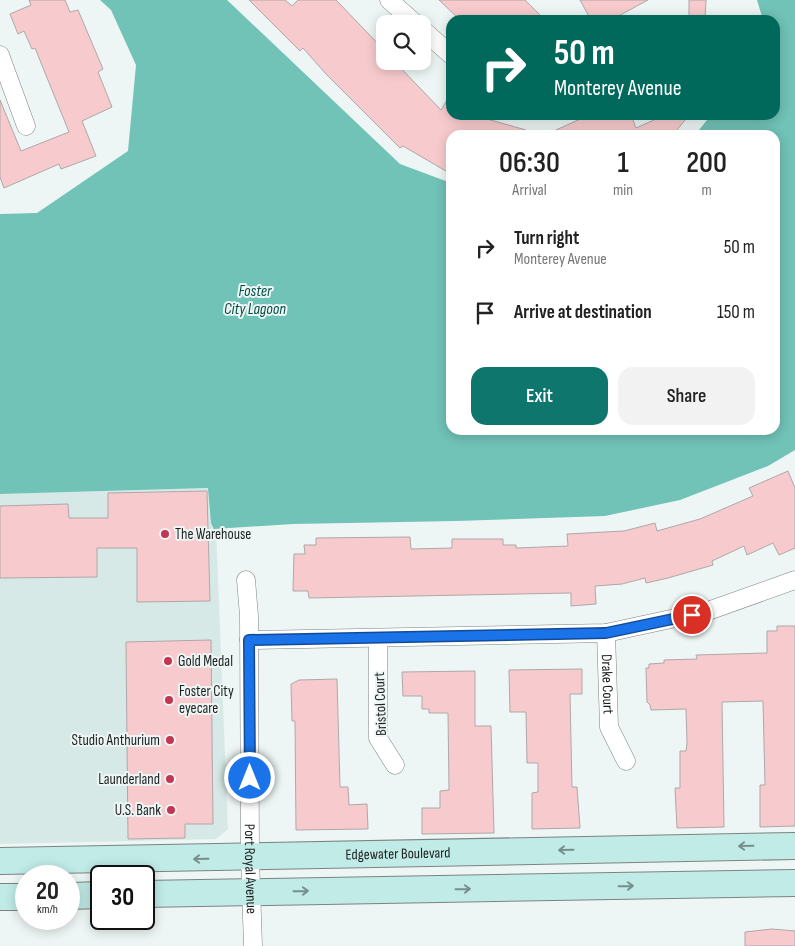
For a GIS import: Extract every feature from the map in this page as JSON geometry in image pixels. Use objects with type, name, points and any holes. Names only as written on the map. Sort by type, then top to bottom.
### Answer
[{"type":"street","points":[[390,0],[406,15]]},
{"type":"street","points":[[431,37],[446,51]]},
{"type":"street","points":[[0,55],[5,85],[26,126]]},
{"type":"street","name":"Port Royal Avenue","points":[[246,580],[249,640],[250,858],[253,946]]},
{"type":"street","points":[[249,640],[378,639],[606,633],[708,611],[795,580]]},
{"type":"street","name":"Drake Court","points":[[606,633],[609,727],[626,761]]},
{"type":"street","name":"Bristol Court","points":[[378,639],[378,738],[395,765]]},
{"type":"street","name":"Edgewater Boulevard","points":[[0,861],[250,858],[795,846]]},
{"type":"street","points":[[155,894],[795,883]]},
{"type":"street","points":[[0,897],[15,897]]},
{"type":"shaded area","points":[[209,488],[211,523],[216,529],[228,829],[216,839],[0,844],[0,494]]},
{"type":"water","name":"Foster City Lagoon","points":[[100,0],[227,0],[400,164],[446,181],[446,435],[780,435],[780,130],[699,130],[707,120],[780,120],[780,15],[762,15],[757,0],[795,0],[795,450],[768,466],[680,500],[605,516],[293,524],[214,529],[211,523],[208,488],[0,494],[0,214],[37,213],[128,151],[136,65],[111,10]]},
{"type":"building","points":[[29,0],[65,0],[70,12],[78,10],[103,69],[98,72],[112,107],[82,121],[96,156],[61,169],[59,164],[4,188],[0,177],[0,100],[21,151],[69,132],[35,48],[32,49],[24,31],[18,34],[10,14],[31,5]]},
{"type":"building","points":[[249,0],[285,0],[292,6],[298,0],[336,0],[376,42],[376,70],[403,70],[441,110],[446,102],[446,120],[491,120],[526,130],[446,130],[446,171],[403,146],[400,148],[326,74],[303,48],[300,51]]},
{"type":"building","points":[[439,0],[525,0],[540,15],[455,15]]},
{"type":"building","points":[[580,0],[648,0],[620,15],[588,15]]},
{"type":"building","points":[[689,0],[706,0],[705,15],[689,15]]},
{"type":"building","points":[[578,120],[633,120],[636,128],[654,120],[685,120],[677,130],[556,130]]},
{"type":"building","points":[[788,471],[795,488],[795,548],[779,555],[773,543],[747,555],[744,546],[712,561],[713,565],[668,578],[646,583],[645,578],[622,584],[595,586],[596,604],[571,606],[571,593],[309,598],[308,591],[293,591],[294,554],[305,554],[304,545],[316,545],[316,538],[410,537],[411,549],[452,548],[452,539],[503,539],[503,545],[516,545],[516,548],[568,546],[567,534],[624,531],[655,523],[657,531],[700,519],[753,496],[749,488]]},
{"type":"building","points":[[207,491],[210,601],[137,602],[137,548],[97,548],[97,577],[0,578],[0,506],[68,504],[69,518],[108,518],[108,493]]},
{"type":"building","points":[[777,626],[795,626],[795,826],[760,827],[760,785],[765,785],[763,701],[722,702],[724,827],[677,828],[675,788],[680,788],[680,751],[686,751],[686,709],[651,710],[647,702],[646,668],[649,668],[649,664],[664,663],[664,660],[697,659],[696,655],[767,653],[767,631],[777,631]]},
{"type":"building","points":[[211,640],[213,824],[185,824],[185,838],[128,839],[126,642]]},
{"type":"building","points":[[582,669],[582,694],[570,694],[572,787],[577,787],[580,828],[532,829],[532,793],[538,792],[538,763],[527,763],[526,712],[510,712],[509,670]]},
{"type":"building","points":[[475,671],[475,726],[491,726],[494,833],[422,834],[422,808],[440,808],[440,791],[449,790],[448,713],[429,713],[429,709],[422,709],[422,696],[403,696],[402,672]]},
{"type":"building","points":[[337,679],[340,787],[348,787],[349,805],[367,804],[368,829],[296,830],[295,721],[292,721],[291,684],[299,680]]},
{"type":"building","points":[[772,929],[795,931],[795,946],[745,946],[745,932]]},
{"type":"place","name":"The Warehouse","points":[[165,534]]},
{"type":"place","name":"Gold Medal","points":[[168,661]]},
{"type":"place","name":"Foster City eyecare","points":[[169,700]]},
{"type":"place","name":"Studio Anthurium","points":[[170,740]]},
{"type":"place","name":"Launderland","points":[[170,779]]},
{"type":"place","name":"U.S. Bank","points":[[171,810]]},
{"type":"route","points":[[250,778],[249,640],[536,636],[606,633],[692,615]]}]
